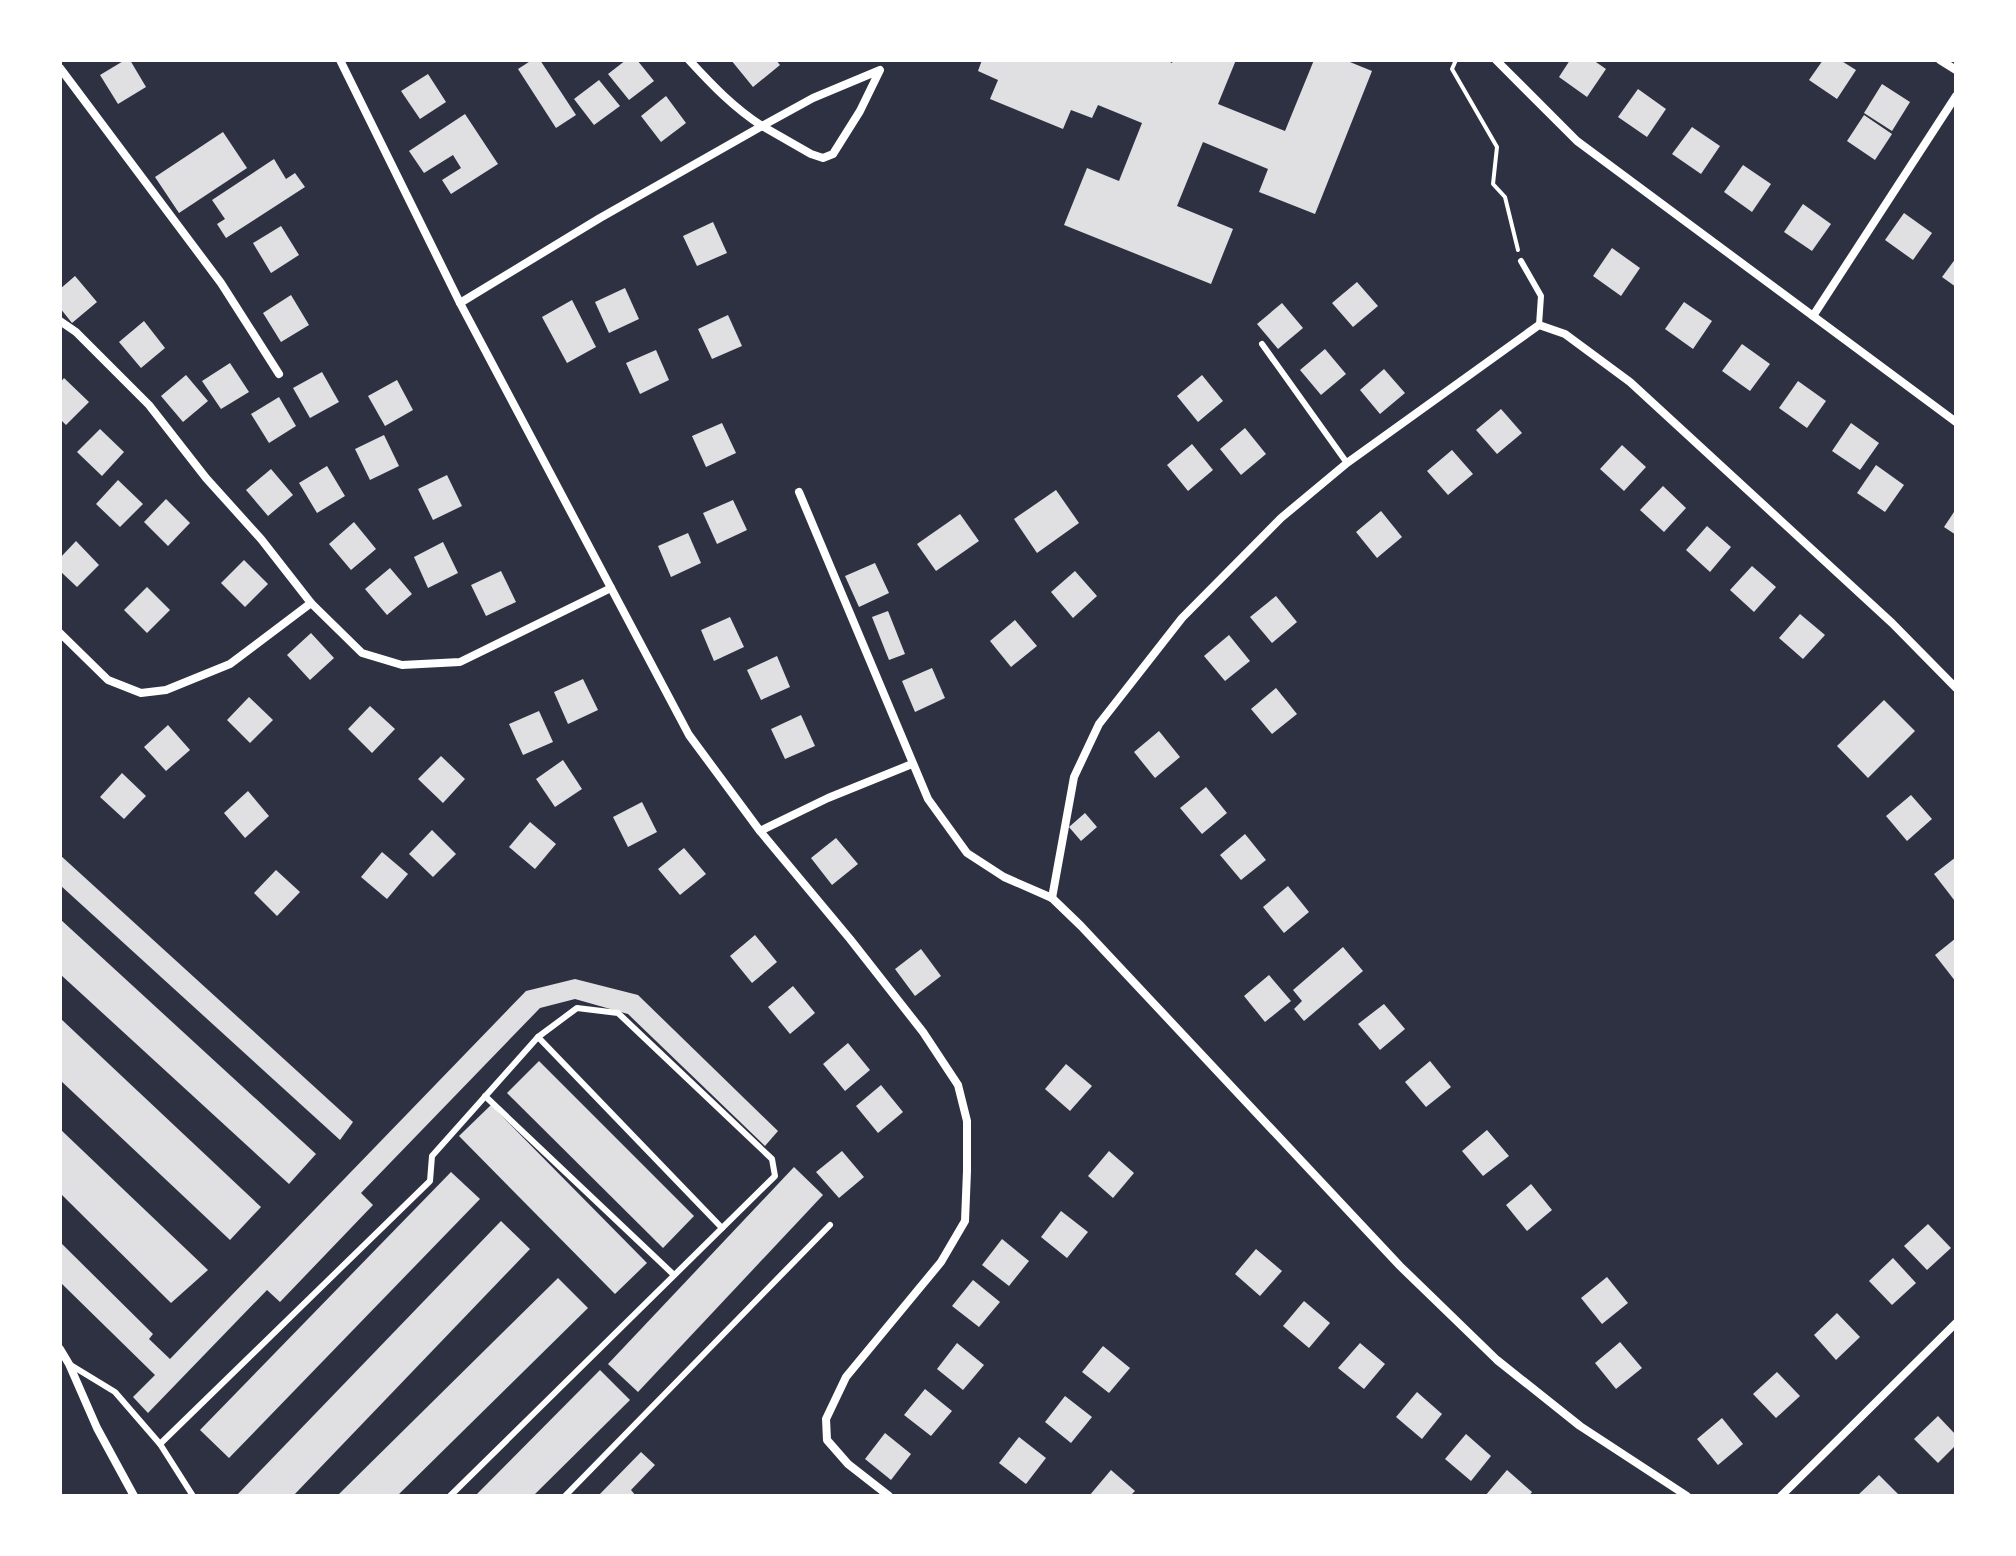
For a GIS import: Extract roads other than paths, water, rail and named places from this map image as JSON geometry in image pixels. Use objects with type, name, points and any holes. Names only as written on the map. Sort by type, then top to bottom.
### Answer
[{"type":"street","points":[[340,60],[460,303],[689,735],[760,831],[923,1032],[958,1085],[967,1121],[965,1221],[941,1262],[846,1377],[826,1419],[827,1440],[848,1464],[889,1496]]},
{"type":"street","points":[[689,60],[740,112],[823,158],[833,154],[860,111],[884,60]]},
{"type":"street","points":[[1496,60],[1577,141],[1956,422]]},
{"type":"street","points":[[1940,60],[1956,70]]},
{"type":"street","points":[[60,68],[221,283],[279,374]]},
{"type":"street","points":[[460,303],[600,218],[762,126],[813,98],[880,70]]},
{"type":"street","points":[[1813,316],[1956,96]]},
{"type":"street","points":[[60,321],[76,332],[149,405],[311,603],[362,653],[402,665],[460,662],[611,588]]},
{"type":"street","points":[[1052,898],[1074,777],[1099,724],[1182,618],[1281,518],[1347,463],[1539,325],[1565,334],[1630,382],[1892,623],[1956,688]]},
{"type":"street","points":[[799,492],[928,799],[967,853],[1004,877],[1052,898],[1389,1255],[1497,1360],[1580,1426],[1687,1496]]},
{"type":"street","points":[[60,633],[108,680],[141,693],[166,690],[230,664],[311,603]]},
{"type":"street","points":[[760,831],[828,798],[912,764]]},
{"type":"street","points":[[1781,1496],[1956,1323]]},
{"type":"street","points":[[60,1349],[97,1428],[134,1496]]},
{"type":"lane","points":[[1521,261],[1541,296],[1539,325]]},
{"type":"lane","points":[[1262,344],[1347,463]]},
{"type":"lane","points":[[160,1444],[430,1181],[432,1156],[538,1037],[577,1008],[618,1013],[772,1159],[775,1176],[450,1496]]},
{"type":"lane","points":[[538,1037],[722,1228]]},
{"type":"lane","points":[[485,1096],[674,1275]]},
{"type":"lane","points":[[565,1496],[830,1225]]},
{"type":"lane","points":[[69,1364],[115,1392],[160,1444],[193,1496]]}]
